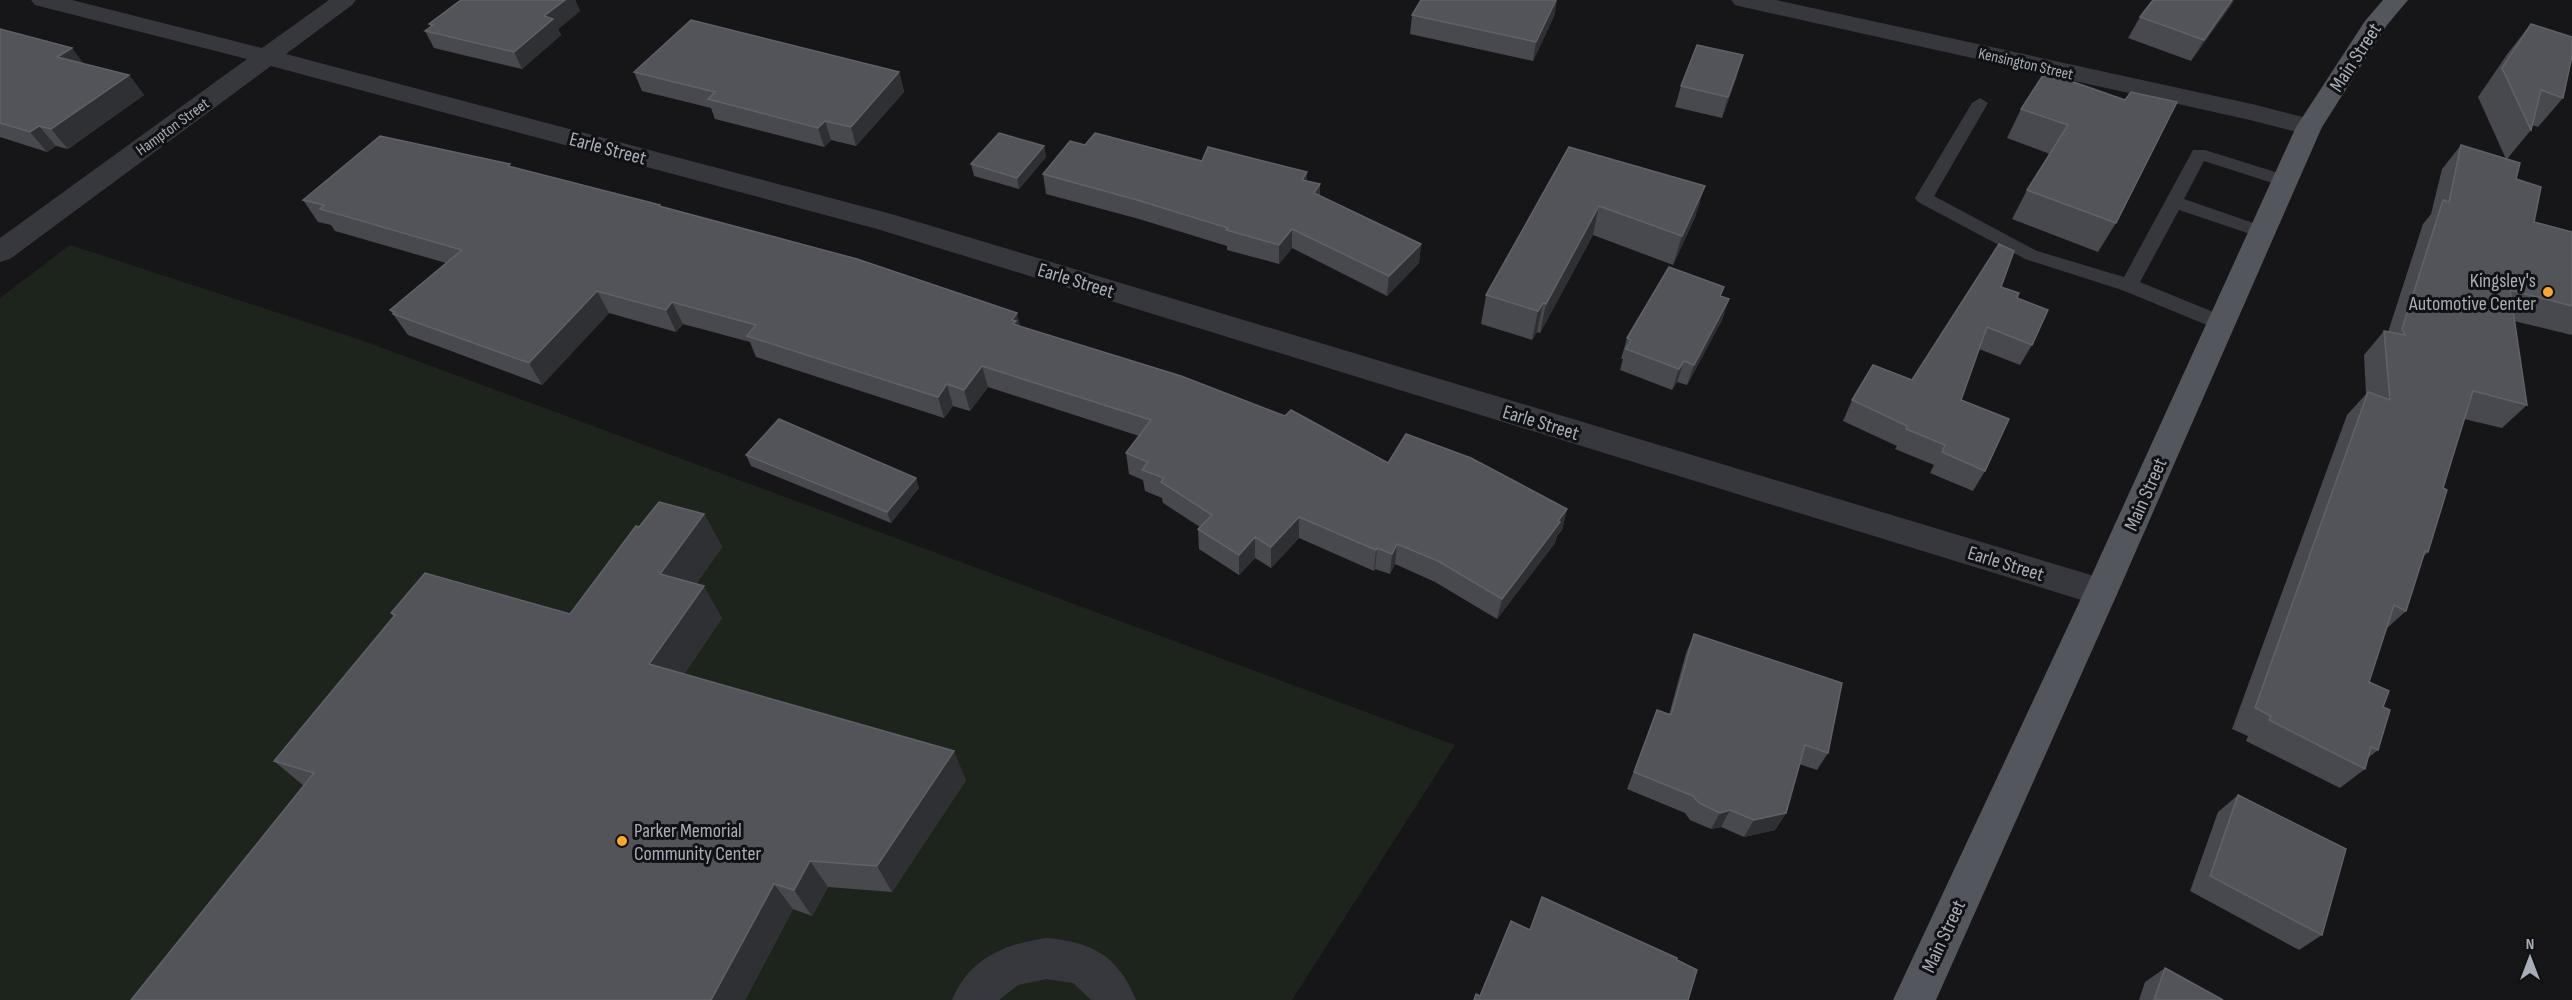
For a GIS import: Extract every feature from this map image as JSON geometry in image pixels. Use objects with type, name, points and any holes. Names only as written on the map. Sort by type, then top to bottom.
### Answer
[{"type":"main road","name":"Main Street","points":[[1914,1000],[2101,592],[2309,127],[2377,21],[2396,0]]},
{"type":"street","name":"Earle Street","points":[[43,0],[885,222],[2101,592]]},
{"type":"street","name":"Hampton Street","points":[[0,252],[344,0]]},
{"type":"street","name":"Kensington Street","points":[[1743,0],[2252,111],[2309,127]]},
{"type":"street","points":[[973,1000],[995,976],[1020,962],[1046,957],[1072,961],[1095,973],[1116,1000]]},
{"type":"lane","points":[[1980,103],[1924,198],[2031,255],[2129,285],[2221,324]]},
{"type":"lane","points":[[2129,285],[2199,154],[2285,181]]},
{"type":"lane","points":[[2174,202],[2262,232]]},
{"type":"shaded area","points":[[70,245],[361,340],[1455,745],[1292,1000],[0,1000],[0,298]]},
{"type":"building","points":[[461,0],[565,0],[544,16],[553,19],[514,52],[425,31],[433,25],[429,24]]},
{"type":"building","points":[[1421,0],[1556,0],[1536,42],[1412,15]]},
{"type":"building","points":[[2153,0],[2232,0],[2204,40],[2140,17]]},
{"type":"building","points":[[691,20],[899,72],[851,127],[825,121],[818,128],[708,99],[715,92],[634,72]]},
{"type":"building","points":[[2531,24],[2572,37],[2572,56],[2563,98],[2541,90],[2531,130],[2502,68]]},
{"type":"building","points":[[0,29],[72,48],[57,57],[129,75],[51,129],[39,126],[30,132],[0,123]]},
{"type":"building","points":[[1697,45],[1743,55],[1728,97],[1681,86]]},
{"type":"building","points":[[2045,72],[2125,100],[2131,92],[2177,102],[2116,223],[2027,190],[2068,125],[2021,109]]},
{"type":"building","points":[[999,133],[1044,146],[1017,178],[971,164]]},
{"type":"building","points":[[1095,133],[1202,161],[1208,147],[1307,172],[1302,180],[1320,184],[1314,193],[1421,244],[1389,276],[1292,229],[1279,245],[1137,200],[1043,174],[1070,141],[1085,145]]},
{"type":"building","points":[[380,136],[510,164],[508,166],[857,259],[1017,313],[1012,320],[1016,321],[1013,324],[1181,376],[1285,416],[1291,410],[1388,463],[1406,434],[1471,458],[1567,509],[1558,521],[1560,522],[1502,599],[1438,561],[1397,544],[1392,554],[1377,548],[1376,550],[1299,517],[1271,547],[1255,537],[1239,555],[1198,529],[1212,515],[1161,482],[1164,478],[1142,470],[1148,462],[1126,453],[1151,420],[982,366],[964,390],[947,384],[938,397],[747,336],[756,325],[672,302],[666,310],[597,291],[529,363],[393,314],[395,312],[390,310],[462,250],[320,209],[324,205],[303,200]]},
{"type":"building","points":[[2461,145],[2520,163],[2516,179],[2541,187],[2534,222],[2572,232],[2572,306],[2510,290],[2527,405],[2473,391],[2443,488],[2447,490],[2428,552],[2425,551],[2406,611],[2394,605],[2369,682],[2389,691],[2383,707],[2390,710],[2378,750],[2371,747],[2365,769],[2269,720],[2271,716],[2255,708],[2368,392],[2390,400],[2384,331],[2405,335],[2402,329],[2443,200],[2449,202]]},
{"type":"building","points":[[1569,147],[1705,186],[1682,236],[1599,206],[1546,304],[1543,303],[1538,311],[1486,295]]},
{"type":"building","points":[[1999,244],[2014,251],[2001,287],[2019,293],[2017,298],[2048,310],[2032,345],[1987,327],[1961,400],[2009,419],[1985,471],[1942,452],[1945,445],[1906,429],[1907,426],[1852,400],[1873,365],[1912,380]]},
{"type":"building","points":[[1669,267],[1724,287],[1720,296],[1729,299],[1694,365],[1684,361],[1679,369],[1626,349],[1631,340],[1627,338]]},
{"type":"building","points":[[779,419],[916,478],[887,512],[746,455]]},
{"type":"building","name":"Parker Memorial Community Center","points":[[659,502],[704,514],[660,574],[704,586],[649,664],[954,751],[877,866],[810,861],[794,890],[774,884],[711,1000],[131,1000],[314,773],[274,761],[395,615],[391,613],[425,573],[570,614],[636,526],[639,527]]},
{"type":"building","points":[[1694,634],[1842,683],[1828,753],[1805,745],[1786,813],[1754,820],[1730,810],[1720,813],[1699,803],[1693,796],[1634,772],[1657,710],[1671,715]]},
{"type":"building","points":[[2238,795],[2346,849],[2322,935],[2210,876]]},
{"type":"building","points":[[1542,897],[1677,958],[1697,970],[1688,1000],[1474,1000],[1476,994],[1480,996],[1511,921],[1530,930]]},
{"type":"building","points":[[2165,968],[2223,1000],[2154,1000]]},
{"type":"place","name":"Kingsley's Automotive Center","points":[[2548,292]]},
{"type":"place","name":"Parker Memorial Community Center","points":[[622,841]]}]
